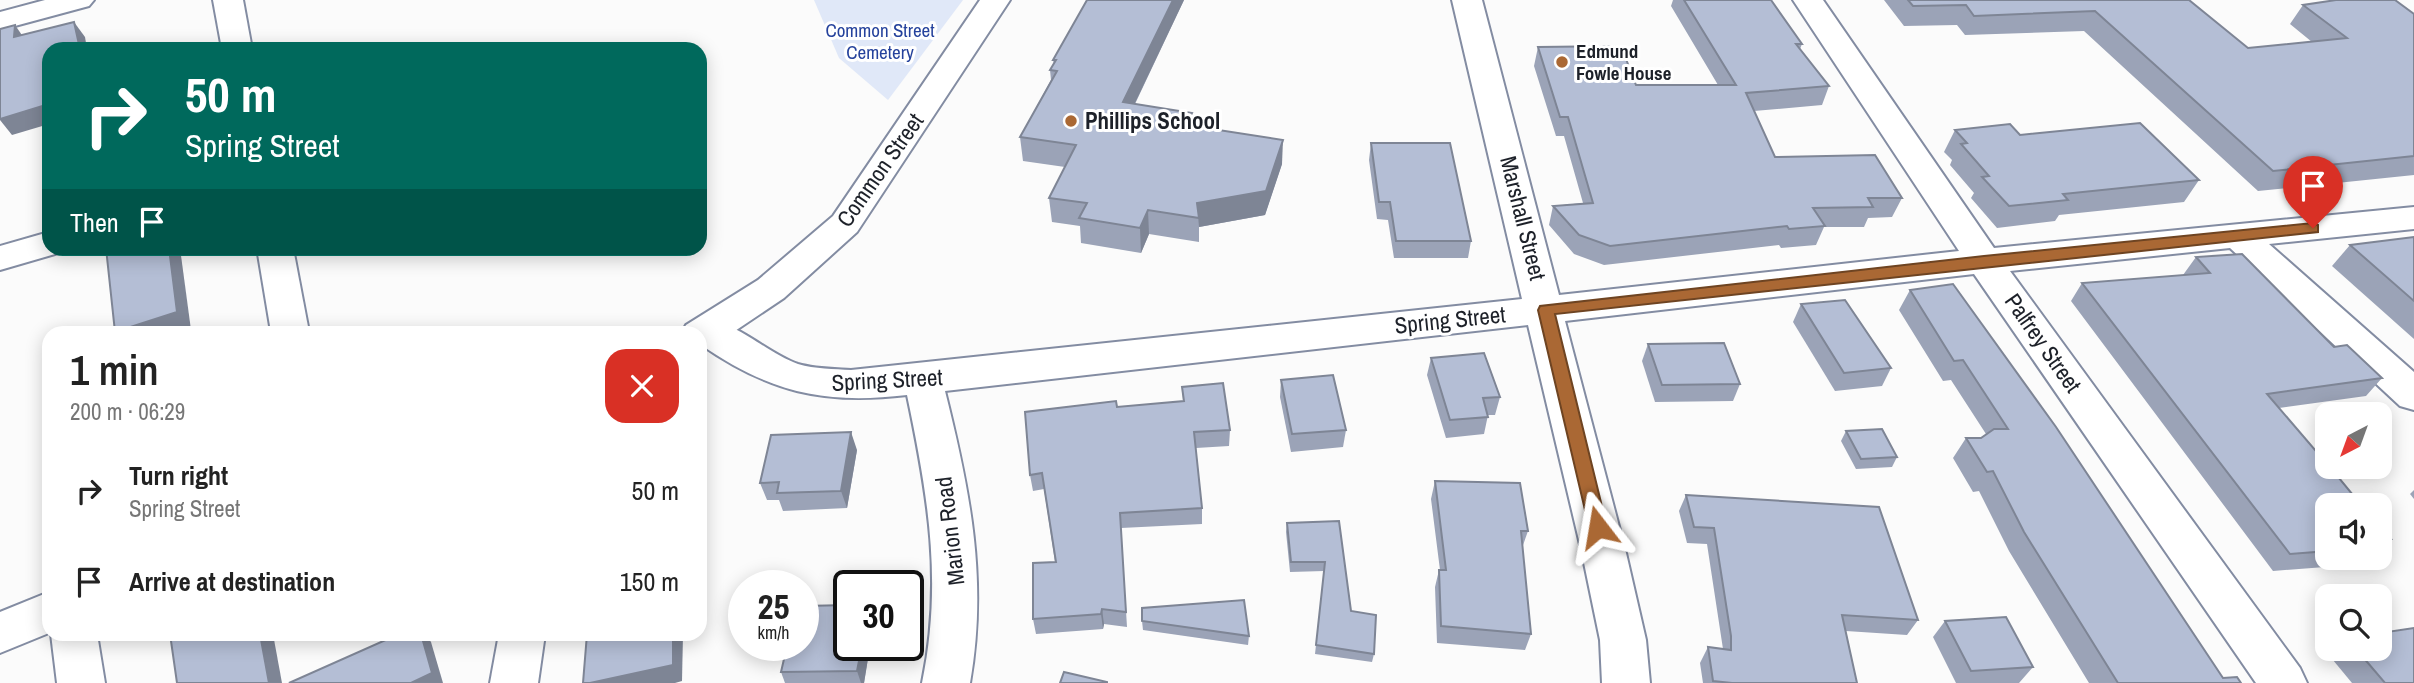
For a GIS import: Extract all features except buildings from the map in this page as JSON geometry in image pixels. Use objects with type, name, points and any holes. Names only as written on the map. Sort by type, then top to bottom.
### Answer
[{"type":"street","points":[[0,22],[79,0]]},
{"type":"street","points":[[228,0],[236,42]]},
{"type":"street","name":"Common Street","points":[[707,331],[771,289],[845,224],[995,0]]},
{"type":"street","name":"Marshall Street","points":[[1466,0],[1546,310],[1623,640],[1626,683]]},
{"type":"street","name":"Palfrey Street","points":[[1808,0],[1984,261],[2283,683]]},
{"type":"street","name":"Spring Street","points":[[707,335],[781,375],[810,383],[846,386],[923,380],[1984,261],[2414,218]]},
{"type":"street","points":[[2238,236],[2414,395]]},
{"type":"street","points":[[0,258],[42,246]]},
{"type":"street","points":[[276,256],[289,326]]},
{"type":"street","name":"Marion Road","points":[[923,380],[948,492],[956,547],[958,609],[946,683]]},
{"type":"street","points":[[0,633],[42,615]]},
{"type":"street","points":[[75,641],[81,683]]},
{"type":"street","points":[[514,683],[522,641]]},
{"type":"green space","name":"Common Street Cemetery","points":[[814,0],[963,0],[888,100],[839,58]]},
{"type":"place","name":"Edmund Fowle House","points":[[1562,62]]},
{"type":"place","name":"Phillips School","points":[[1071,121]]},
{"type":"route","points":[[1598,527],[1546,310],[1984,261],[2313,228]]}]
